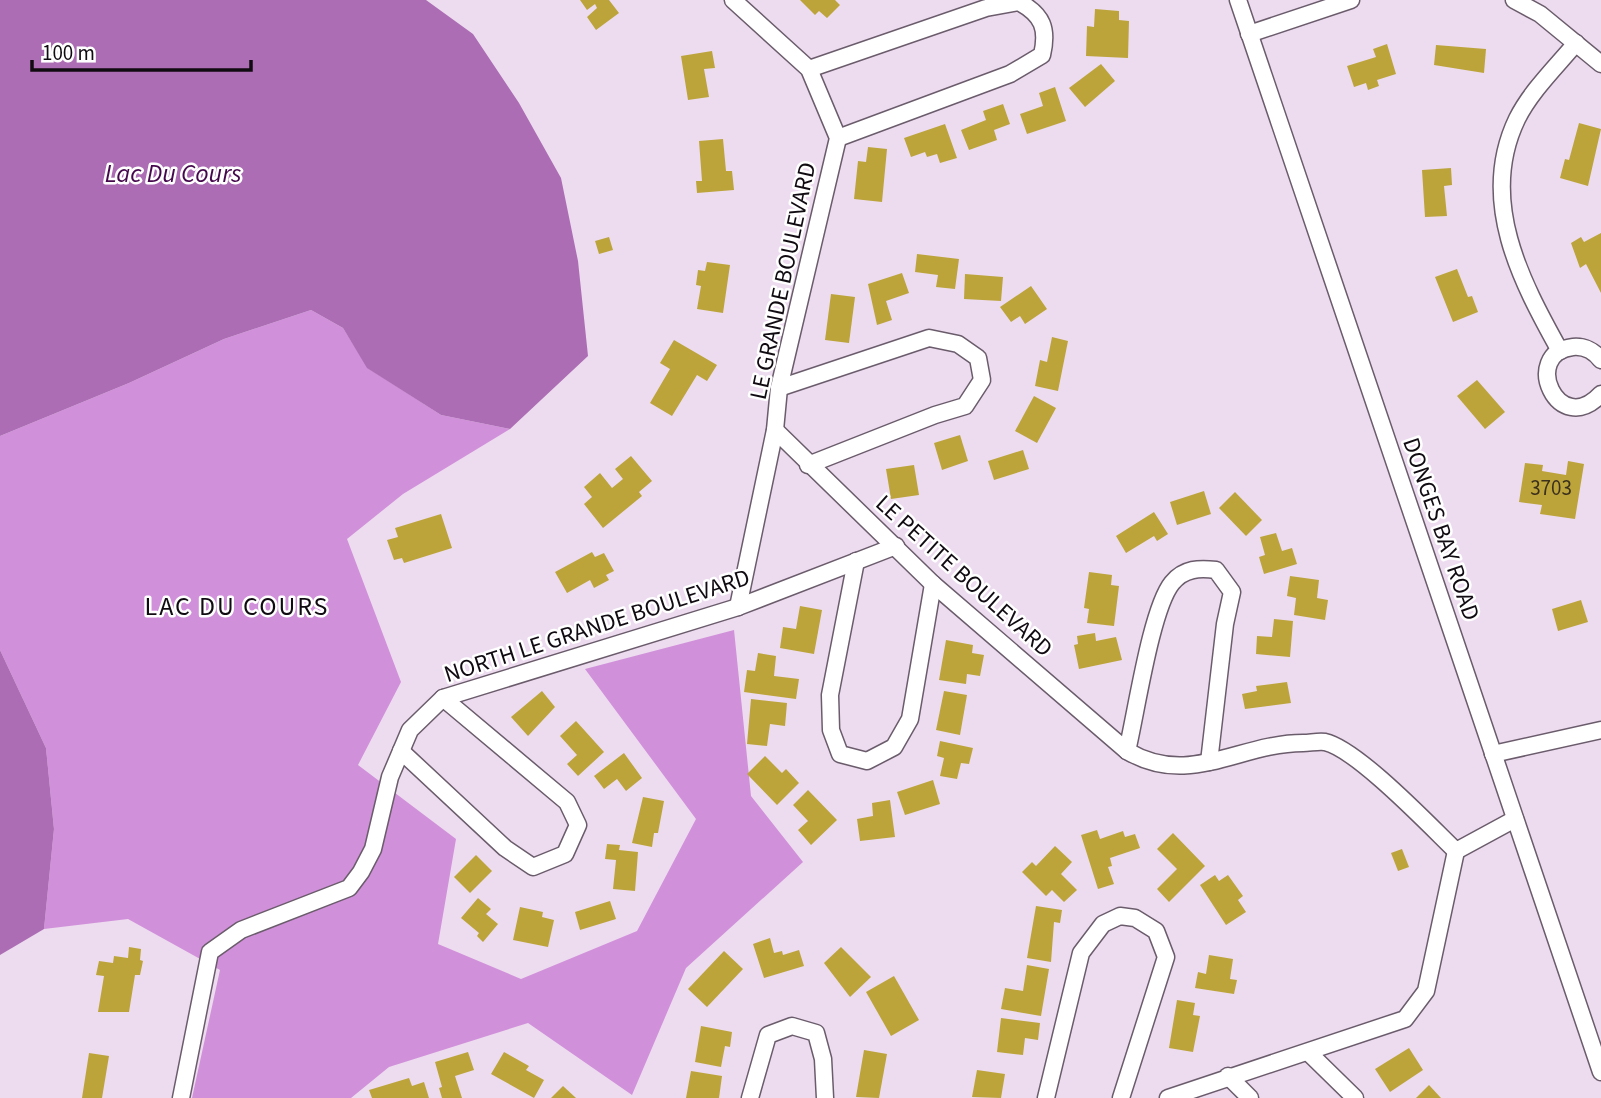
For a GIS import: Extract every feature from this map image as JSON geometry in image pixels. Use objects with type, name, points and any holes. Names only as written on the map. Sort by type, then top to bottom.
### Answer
[{"type":"street","name":"LE GRANDE BOULEVARD","points":[[733,0],[809,69],[838,138],[779,388],[775,430],[738,607]]},
{"type":"street","name":"DONGES BAY ROAD","points":[[1238,0],[1601,1072]]},
{"type":"street","points":[[1250,34],[1351,0]]},
{"type":"street","points":[[1514,0],[1540,14],[1601,64]]},
{"type":"street","points":[[809,69],[986,8],[1019,2],[1037,12],[1046,34],[1042,55],[1010,74],[838,138]]},
{"type":"street","points":[[1560,351],[1521,278],[1506,233],[1501,185],[1506,150],[1517,119],[1532,94],[1576,43]]},
{"type":"street","points":[[779,388],[929,338],[958,344],[978,358],[982,380],[965,406],[808,465]]},
{"type":"street","points":[[1601,360],[1590,350],[1580,347],[1560,351],[1548,366],[1546,375],[1551,394],[1558,401],[1576,407],[1585,406],[1601,394]]},
{"type":"street","name":"LE PETITE BOULEVARD","points":[[775,430],[933,584],[1127,751],[1147,763],[1177,768],[1287,743],[1326,742],[1366,767],[1456,851]]},
{"type":"street","name":"NORTH LE GRANDE BOULEVARD","points":[[181,1098],[210,952],[241,930],[349,888],[361,873],[373,849],[390,777],[410,730],[443,698],[738,607],[896,546]]},
{"type":"street","points":[[856,561],[830,695],[831,730],[840,754],[867,761],[894,747],[910,719],[933,584]]},
{"type":"street","points":[[1127,751],[1157,613],[1172,582],[1195,568],[1216,570],[1232,592],[1209,762]]},
{"type":"street","points":[[401,751],[505,848],[533,867],[565,854],[578,825],[567,802],[443,698]]},
{"type":"street","points":[[1493,754],[1601,730]]},
{"type":"street","points":[[1168,1098],[1405,1019],[1426,991],[1456,851],[1515,819]]},
{"type":"street","points":[[1046,1098],[1081,953],[1103,924],[1120,916],[1135,918],[1156,931],[1166,957],[1121,1098]]},
{"type":"street","points":[[750,1098],[768,1035],[793,1026],[816,1033],[823,1059],[825,1098]]},
{"type":"street","points":[[1308,1052],[1355,1098]]},
{"type":"street","points":[[1228,1076],[1250,1098]]},
{"type":"shaded area","points":[[311,310],[343,328],[368,368],[441,415],[510,429],[403,494],[347,539],[401,682],[358,765],[456,839],[438,944],[521,979],[637,931],[696,819],[585,669],[734,630],[751,796],[803,862],[686,968],[632,1095],[528,1023],[389,1067],[351,1098],[192,1098],[220,970],[128,919],[44,929],[54,829],[46,748],[0,650],[0,436],[129,383],[224,339]]},
{"type":"water","name":"Lac Du Cours","points":[[0,0],[426,0],[473,34],[519,103],[561,178],[578,261],[588,356],[510,429],[441,415],[367,368],[343,328],[311,310],[224,339],[129,383],[0,436]]},
{"type":"water","points":[[0,650],[46,748],[54,829],[44,929],[0,955]]},
{"type":"building","points":[[580,0],[609,0],[619,13],[596,30],[587,17],[597,8],[595,4],[587,10]]},
{"type":"building","points":[[800,0],[835,0],[840,5],[827,18],[819,11],[815,15]]},
{"type":"building","points":[[1095,9],[1119,11],[1119,20],[1129,21],[1128,58],[1086,56],[1087,26],[1094,27]]},
{"type":"building","points":[[1387,44],[1396,74],[1377,80],[1379,86],[1368,90],[1366,83],[1354,87],[1347,66],[1376,57],[1373,49]]},
{"type":"building","points":[[1436,45],[1486,49],[1484,73],[1434,65]]},
{"type":"building","points":[[712,51],[715,68],[704,69],[709,97],[688,100],[681,56]]},
{"type":"building","points":[[1101,64],[1115,81],[1085,107],[1069,88]]},
{"type":"building","points":[[1055,87],[1066,121],[1027,134],[1020,114],[1043,106],[1039,93]]},
{"type":"building","points":[[1003,104],[1010,124],[994,130],[997,140],[969,150],[961,130],[986,120],[983,111]]},
{"type":"building","points":[[1579,123],[1601,129],[1588,186],[1560,178],[1565,159],[1569,160]]},
{"type":"building","points":[[945,124],[957,158],[940,163],[937,154],[927,157],[925,152],[911,157],[904,138]]},
{"type":"building","points":[[723,139],[726,171],[732,171],[734,190],[697,193],[696,181],[702,181],[699,141]]},
{"type":"building","points":[[868,147],[887,149],[882,202],[854,199],[858,161],[866,162]]},
{"type":"building","points":[[1451,168],[1452,185],[1444,186],[1447,216],[1425,217],[1422,170]]},
{"type":"building","points":[[1601,233],[1601,293],[1586,264],[1580,268],[1571,243],[1581,237],[1584,242]]},
{"type":"building","points":[[609,237],[613,250],[599,254],[595,241]]},
{"type":"building","points":[[917,254],[959,259],[955,289],[936,287],[938,275],[915,272]]},
{"type":"building","points":[[707,262],[730,265],[723,313],[697,309],[701,286],[696,285],[698,270],[705,271]]},
{"type":"building","points":[[1457,269],[1468,297],[1472,296],[1478,312],[1453,322],[1435,277]]},
{"type":"building","points":[[902,273],[909,293],[886,301],[892,320],[877,325],[868,284]]},
{"type":"building","points":[[965,274],[1003,277],[1001,301],[964,299]]},
{"type":"building","points":[[1031,286],[1047,309],[1025,324],[1020,316],[1011,322],[1000,307]]},
{"type":"building","points":[[831,294],[855,297],[849,343],[825,340]]},
{"type":"building","points":[[1052,337],[1068,341],[1058,391],[1035,386],[1040,360],[1047,362]]},
{"type":"building","points":[[674,340],[717,365],[707,381],[697,375],[672,416],[650,403],[670,369],[660,363]]},
{"type":"building","points":[[1477,380],[1505,412],[1485,429],[1457,396]]},
{"type":"building","points":[[1034,396],[1056,408],[1037,443],[1015,431]]},
{"type":"building","points":[[960,435],[968,461],[942,470],[934,443]]},
{"type":"building","points":[[1023,450],[1029,469],[994,480],[988,461]]},
{"type":"building","points":[[631,456],[652,481],[639,492],[642,496],[603,528],[584,504],[592,497],[584,487],[600,473],[612,488],[623,479],[615,469]]},
{"type":"building","points":[[1568,461],[1584,464],[1575,519],[1540,514],[1542,505],[1519,502],[1525,463],[1543,465],[1542,471],[1566,475]]},
{"type":"building","points":[[914,465],[919,495],[891,499],[886,469]]},
{"type":"building","points":[[1204,491],[1211,514],[1177,525],[1170,502]]},
{"type":"building","points":[[1235,492],[1262,520],[1246,536],[1219,508]]},
{"type":"building","points":[[1154,512],[1168,534],[1157,541],[1154,536],[1126,553],[1116,536]]},
{"type":"building","points":[[441,514],[452,548],[404,563],[402,558],[394,560],[387,540],[398,537],[395,528]]},
{"type":"building","points":[[1276,533],[1282,551],[1292,548],[1297,564],[1264,574],[1259,557],[1265,555],[1260,537]]},
{"type":"building","points":[[592,552],[595,557],[604,553],[614,571],[606,575],[609,580],[594,588],[590,580],[567,593],[555,572]]},
{"type":"building","points":[[1089,572],[1112,575],[1111,585],[1119,586],[1114,626],[1087,623],[1089,609],[1084,608]]},
{"type":"building","points":[[1290,576],[1319,580],[1317,598],[1328,600],[1325,620],[1294,615],[1296,598],[1287,596]]},
{"type":"building","points":[[1581,600],[1588,622],[1558,631],[1552,609]]},
{"type":"building","points":[[800,606],[822,610],[814,654],[780,648],[783,627],[796,629]]},
{"type":"building","points":[[1274,619],[1293,621],[1290,657],[1256,654],[1257,636],[1272,637]]},
{"type":"building","points":[[1095,633],[1096,641],[1116,637],[1122,660],[1079,669],[1074,645],[1078,644],[1077,636]]},
{"type":"building","points":[[946,640],[973,645],[972,653],[984,655],[980,676],[967,674],[966,684],[939,680]]},
{"type":"building","points":[[758,653],[776,656],[774,676],[799,679],[796,699],[744,692],[747,670],[755,671]]},
{"type":"building","points":[[1287,682],[1291,703],[1245,709],[1242,694],[1257,691],[1256,686]]},
{"type":"building","points":[[542,691],[555,707],[528,736],[511,717]]},
{"type":"building","points":[[944,691],[967,695],[960,735],[936,730]]},
{"type":"building","points":[[751,699],[787,703],[785,726],[770,724],[767,746],[747,744]]},
{"type":"building","points":[[576,721],[604,752],[578,776],[567,764],[577,755],[560,736]]},
{"type":"building","points":[[940,741],[973,748],[969,764],[961,763],[957,779],[940,776],[944,758],[937,756]]},
{"type":"building","points":[[624,753],[642,778],[626,791],[617,779],[604,789],[594,776]]},
{"type":"building","points":[[765,756],[782,773],[786,769],[799,783],[777,805],[747,774]]},
{"type":"building","points":[[933,780],[940,804],[905,815],[897,792]]},
{"type":"building","points":[[808,790],[837,820],[811,845],[798,830],[808,821],[793,805]]},
{"type":"building","points":[[643,797],[664,801],[658,833],[654,833],[652,847],[632,843]]},
{"type":"building","points":[[890,800],[895,837],[860,841],[857,819],[873,816],[872,803]]},
{"type":"building","points":[[1097,830],[1100,839],[1123,831],[1125,837],[1135,834],[1140,848],[1110,858],[1112,866],[1108,867],[1114,884],[1098,889],[1081,835]]},
{"type":"building","points":[[1173,833],[1205,866],[1169,902],[1157,889],[1177,869],[1157,849]]},
{"type":"building","points":[[607,844],[620,845],[619,850],[638,852],[635,891],[613,889],[616,860],[605,859]]},
{"type":"building","points":[[1055,846],[1072,862],[1061,874],[1077,890],[1064,902],[1052,890],[1046,896],[1022,872],[1032,862],[1036,866]]},
{"type":"building","points":[[1402,849],[1409,867],[1398,871],[1391,853]]},
{"type":"building","points":[[476,855],[492,871],[470,893],[454,877]]},
{"type":"building","points":[[1215,875],[1219,881],[1228,875],[1243,896],[1238,900],[1246,912],[1226,925],[1200,885]]},
{"type":"building","points":[[478,898],[491,909],[486,914],[498,924],[483,942],[477,936],[479,933],[461,918]]},
{"type":"building","points":[[610,901],[616,919],[580,930],[575,912]]},
{"type":"building","points":[[1036,906],[1062,910],[1060,923],[1054,922],[1051,962],[1027,958]]},
{"type":"building","points":[[520,907],[543,912],[542,917],[554,920],[548,947],[513,940]]},
{"type":"building","points":[[770,938],[774,953],[782,951],[783,955],[799,950],[804,966],[764,978],[753,944]]},
{"type":"building","points":[[129,947],[141,949],[140,960],[143,961],[140,975],[135,975],[129,1012],[98,1012],[104,976],[96,975],[99,961],[113,963],[114,956],[128,958]]},
{"type":"building","points":[[841,947],[871,977],[850,997],[824,963]]},
{"type":"building","points":[[724,951],[743,969],[707,1007],[688,989]]},
{"type":"building","points":[[1209,955],[1233,959],[1230,979],[1237,980],[1234,994],[1195,988],[1198,972],[1206,974]]},
{"type":"building","points":[[1027,965],[1049,969],[1041,1016],[1001,1009],[1005,988],[1023,991]]},
{"type":"building","points":[[894,976],[919,1020],[891,1036],[866,992]]},
{"type":"building","points":[[1177,1000],[1195,1003],[1193,1015],[1200,1016],[1193,1052],[1169,1048]]},
{"type":"building","points":[[1001,1018],[1040,1023],[1038,1040],[1025,1038],[1023,1055],[997,1052]]},
{"type":"building","points":[[701,1026],[732,1032],[730,1047],[725,1046],[721,1067],[695,1062]]},
{"type":"building","points":[[1409,1048],[1423,1070],[1390,1092],[1375,1069]]},
{"type":"building","points":[[864,1050],[887,1054],[879,1098],[856,1097]]},
{"type":"building","points":[[468,1052],[474,1070],[455,1076],[462,1098],[442,1098],[435,1062]]},
{"type":"building","points":[[504,1052],[529,1066],[526,1070],[544,1080],[534,1098],[491,1074]]},
{"type":"building","points":[[89,1053],[109,1056],[102,1098],[82,1098]]},
{"type":"building","points":[[977,1070],[1005,1074],[1001,1098],[972,1097]]},
{"type":"building","points":[[691,1071],[722,1076],[719,1098],[686,1098]]},
{"type":"building","points":[[409,1078],[412,1086],[424,1082],[429,1098],[372,1098],[369,1090]]},
{"type":"building","points":[[1429,1085],[1441,1098],[1416,1098]]},
{"type":"building","points":[[563,1086],[576,1098],[551,1098]]},
{"type":"district","name":"LAC DU COURS","points":[[237,606]]}]
